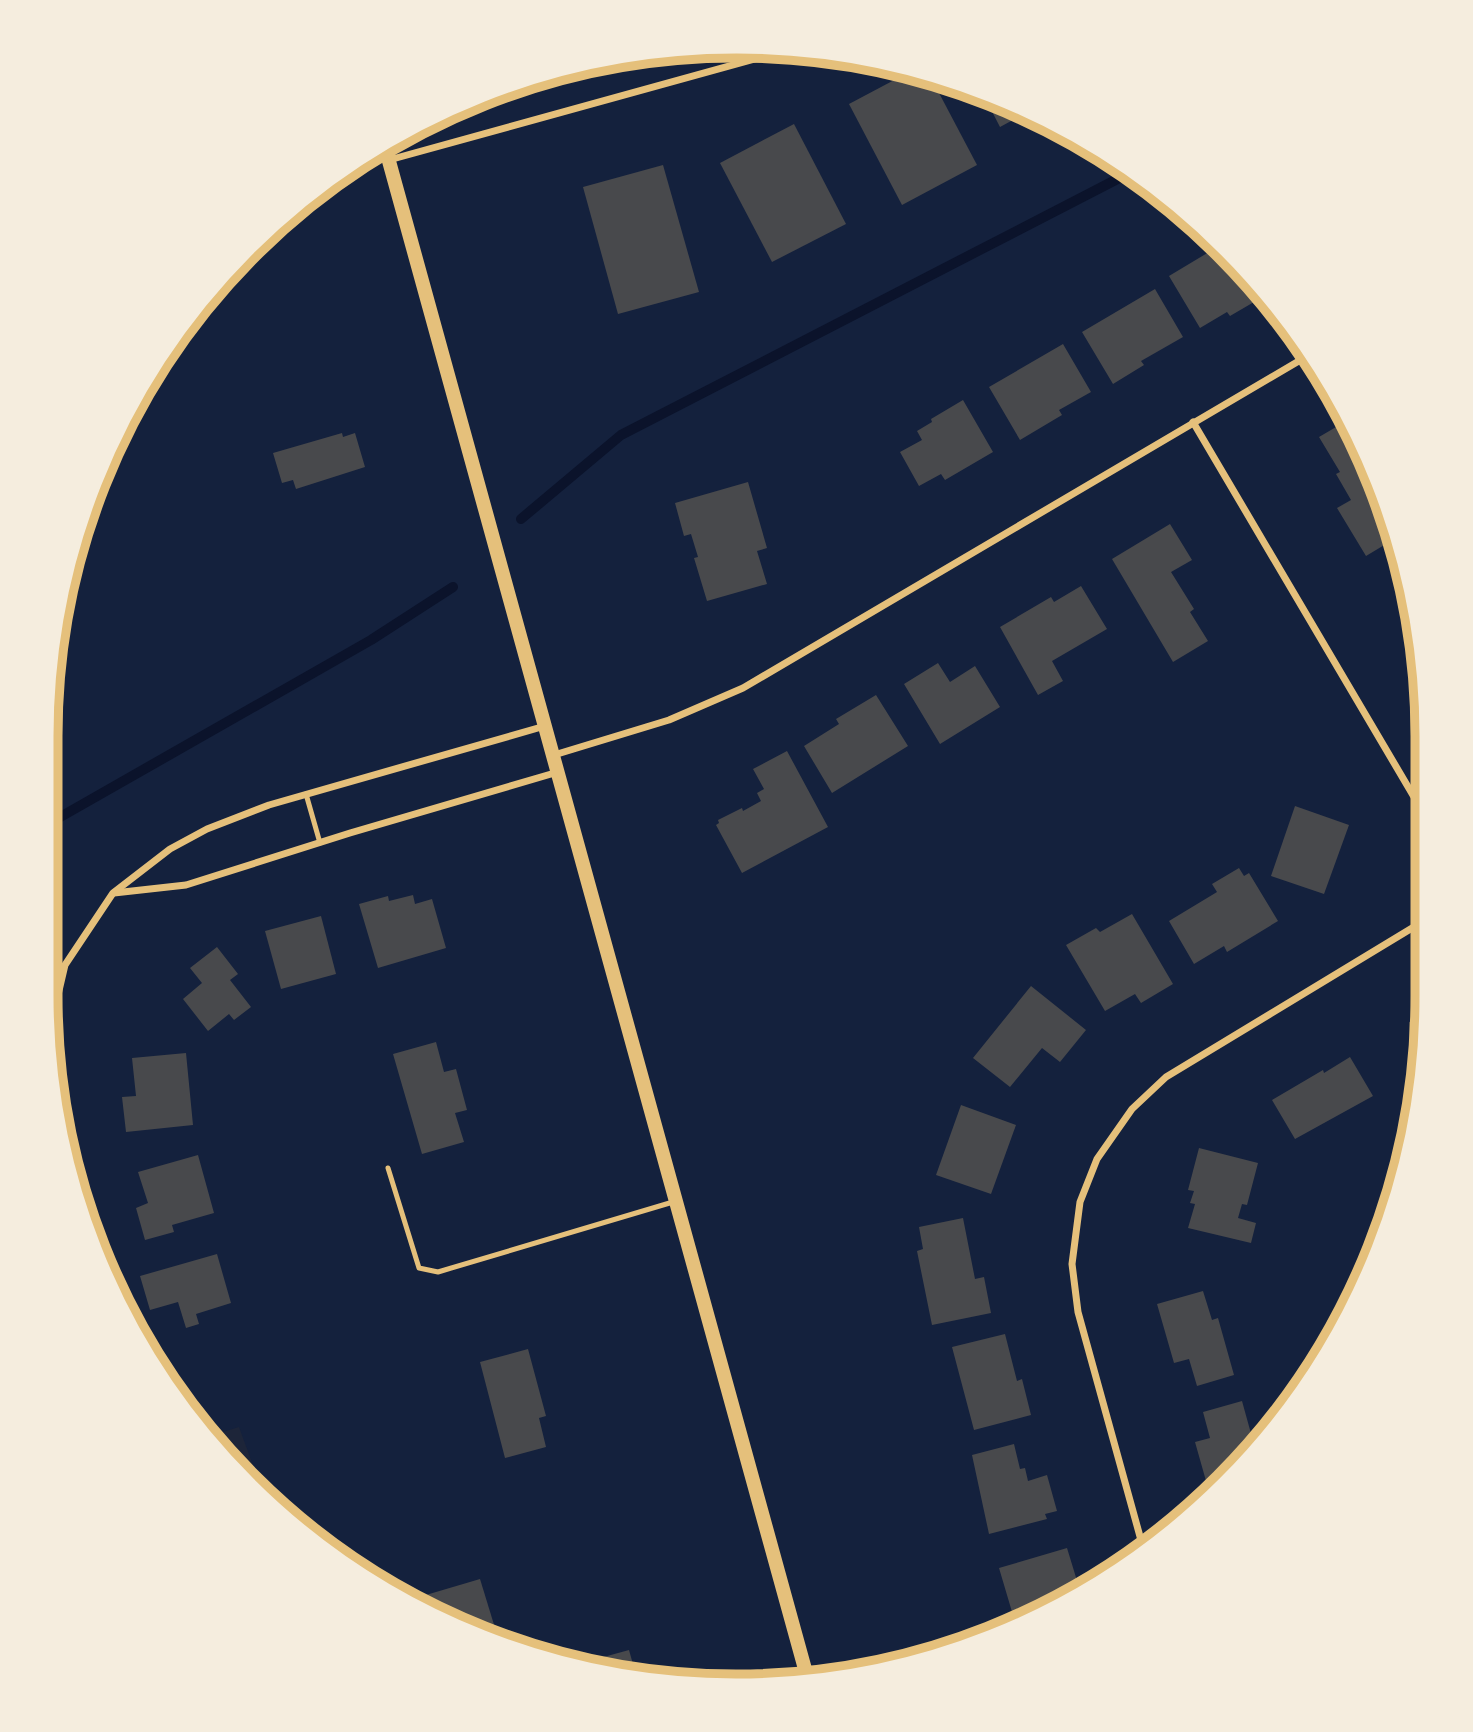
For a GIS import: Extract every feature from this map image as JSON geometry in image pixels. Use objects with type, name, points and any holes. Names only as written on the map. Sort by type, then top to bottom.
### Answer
[{"type":"main road","points":[[387,155],[805,1670]]},
{"type":"street","points":[[389,160],[757,58]]},
{"type":"street","points":[[554,755],[669,720],[743,688],[1301,359]]},
{"type":"street","points":[[1194,422],[1415,799]]},
{"type":"street","points":[[58,994],[65,965],[114,893],[170,849],[207,829],[269,805],[545,726]]},
{"type":"street","points":[[114,893],[186,885],[558,772]]},
{"type":"street","points":[[1141,1540],[1078,1312],[1073,1276],[1072,1264],[1080,1202],[1097,1159],[1132,1109],[1166,1077],[1415,926]]},
{"type":"lane","points":[[306,794],[320,843]]},
{"type":"lane","points":[[388,1168],[419,1268],[438,1272],[676,1201]]},
{"type":"shaded area","points":[[239,1427],[256,1474],[226,1443],[218,1434]]},
{"type":"building","points":[[898,78],[937,88],[977,165],[902,205],[849,104]]},
{"type":"building","points":[[990,107],[1016,118],[1000,127]]},
{"type":"building","points":[[794,124],[846,224],[772,262],[720,163]]},
{"type":"building","points":[[663,165],[699,292],[618,314],[583,187]]},
{"type":"building","points":[[1210,251],[1257,301],[1230,316],[1227,312],[1200,328],[1169,276]]},
{"type":"building","points":[[1155,289],[1183,337],[1141,361],[1144,365],[1113,384],[1082,332]]},
{"type":"building","points":[[1063,344],[1091,392],[1059,410],[1062,415],[1020,440],[989,387]]},
{"type":"building","points":[[963,400],[993,452],[945,480],[941,474],[919,486],[900,452],[922,440],[917,431],[932,422],[931,419]]},
{"type":"building","points":[[1339,425],[1364,477],[1387,544],[1366,556],[1337,508],[1351,500],[1336,474],[1340,472],[1319,437]]},
{"type":"building","points":[[342,433],[343,437],[355,433],[365,467],[296,489],[293,480],[282,483],[273,453]]},
{"type":"building","points":[[748,482],[767,548],[757,551],[767,584],[707,601],[694,558],[698,557],[691,534],[684,536],[675,503]]},
{"type":"building","points":[[1170,524],[1192,560],[1171,572],[1194,609],[1190,612],[1208,641],[1173,662],[1112,559]]},
{"type":"building","points":[[1081,586],[1107,629],[1052,661],[1063,681],[1038,695],[1000,627],[1051,597],[1054,602]]},
{"type":"building","points":[[938,663],[950,682],[975,666],[1000,707],[940,744],[904,684]]},
{"type":"building","points":[[876,695],[908,746],[832,793],[804,746],[839,724],[836,719]]},
{"type":"building","points":[[787,751],[828,827],[742,873],[716,825],[718,820],[761,801],[757,793],[764,789],[753,769]]},
{"type":"building","points":[[1295,806],[1349,825],[1324,894],[1271,876]]},
{"type":"building","points":[[1239,868],[1244,876],[1249,873],[1278,921],[1227,952],[1224,946],[1194,964],[1169,921],[1217,892],[1212,884]]},
{"type":"building","points":[[413,895],[415,904],[432,899],[446,948],[378,968],[359,904],[388,896],[389,901]]},
{"type":"building","points":[[1132,914],[1173,984],[1141,1003],[1135,994],[1105,1011],[1066,945],[1096,928],[1100,932]]},
{"type":"building","points":[[321,916],[336,974],[281,989],[265,931]]},
{"type":"building","points":[[217,947],[238,974],[230,980],[251,1007],[234,1020],[229,1014],[208,1031],[183,999],[202,983],[190,968]]},
{"type":"building","points":[[1031,986],[1086,1030],[1060,1062],[1042,1048],[1010,1087],[973,1058]]},
{"type":"building","points":[[1409,1022],[1414,1022],[1410,1077]]},
{"type":"building","points":[[436,1042],[444,1072],[456,1069],[467,1110],[455,1113],[464,1142],[422,1154],[393,1054]]},
{"type":"building","points":[[186,1053],[193,1125],[126,1132],[122,1097],[136,1096],[132,1058]]},
{"type":"building","points":[[1350,1057],[1373,1096],[1295,1139],[1272,1100]]},
{"type":"building","points":[[961,1105],[1016,1125],[991,1194],[936,1175]]},
{"type":"building","points":[[1199,1148],[1258,1163],[1247,1205],[1242,1204],[1238,1218],[1256,1223],[1251,1243],[1188,1228],[1195,1204],[1190,1203],[1194,1191],[1188,1190]]},
{"type":"building","points":[[198,1155],[214,1213],[172,1225],[174,1232],[145,1240],[136,1208],[148,1203],[138,1172]]},
{"type":"building","points":[[963,1218],[975,1279],[984,1277],[991,1313],[932,1325],[917,1251],[923,1249],[919,1227]]},
{"type":"building","points":[[217,1254],[231,1303],[196,1314],[199,1324],[186,1328],[178,1302],[150,1310],[140,1276]]},
{"type":"building","points":[[1203,1291],[1212,1320],[1218,1318],[1234,1375],[1197,1386],[1189,1359],[1174,1363],[1157,1304]]},
{"type":"building","points":[[1005,1334],[1017,1381],[1022,1379],[1031,1415],[974,1430],[952,1347]]},
{"type":"building","points":[[528,1349],[546,1416],[539,1418],[546,1447],[505,1458],[480,1362]]},
{"type":"building","points":[[1242,1401],[1252,1437],[1207,1484],[1195,1442],[1210,1438],[1203,1412]]},
{"type":"building","points":[[1014,1444],[1020,1469],[1025,1468],[1028,1481],[1047,1475],[1057,1511],[1045,1514],[1047,1519],[989,1534],[972,1455]]},
{"type":"building","points":[[1067,1548],[1077,1582],[1013,1615],[999,1568]]},
{"type":"building","points":[[480,1579],[496,1630],[477,1623],[422,1596]]},
{"type":"building","points":[[629,1650],[633,1666],[604,1661],[596,1659]]},
{"type":"waterway","points":[[521,519],[621,435],[1121,177]]},
{"type":"waterway","points":[[58,818],[371,640],[453,587]]}]
